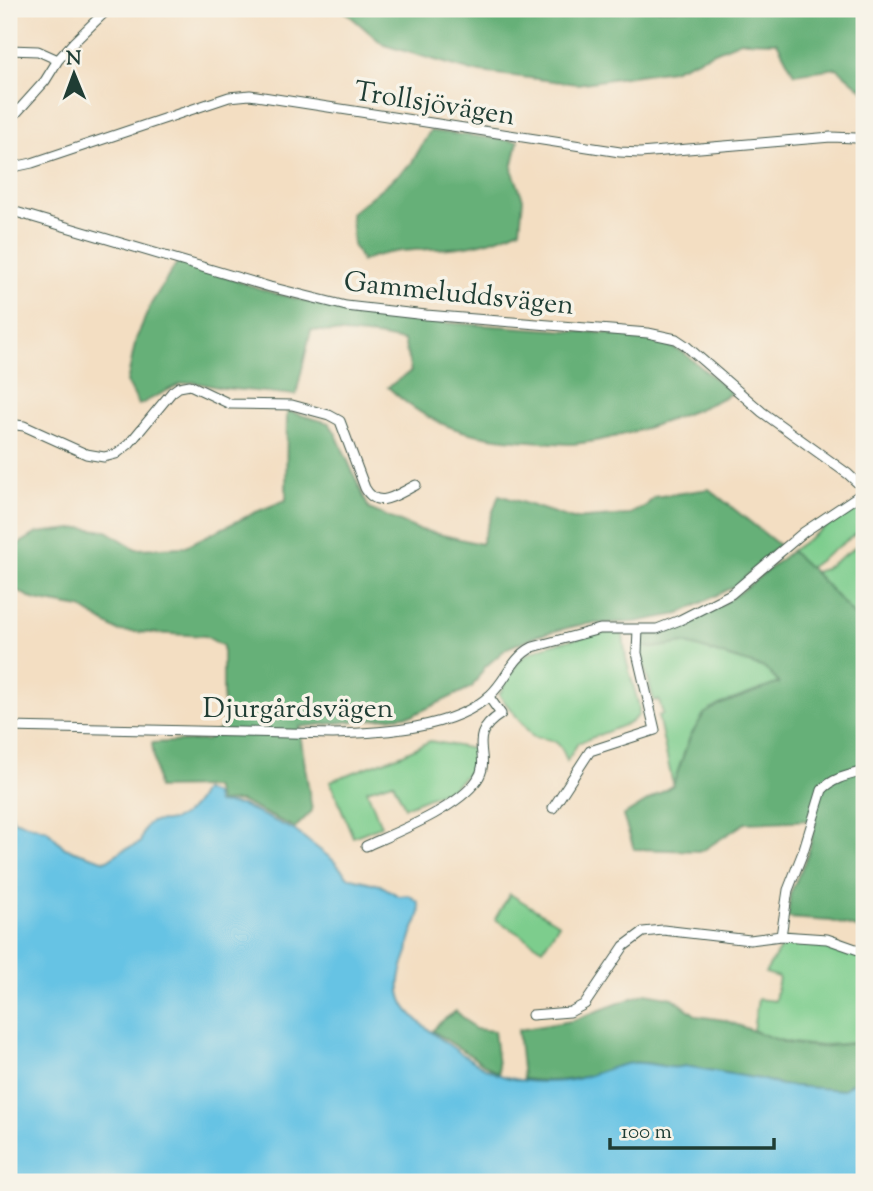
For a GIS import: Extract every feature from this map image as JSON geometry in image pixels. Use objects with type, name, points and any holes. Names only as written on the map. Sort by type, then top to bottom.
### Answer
[{"type":"street","points":[[9,121],[45,81],[58,60],[108,9]]},
{"type":"street","points":[[9,50],[38,51],[58,60]]},
{"type":"street","name":"Trollsjövägen","points":[[9,168],[32,163],[218,100],[250,95],[620,152],[640,153],[831,137],[856,138],[864,142]]},
{"type":"street","name":"Gammeluddsvägen","points":[[9,209],[270,287],[346,306],[648,333],[676,339],[762,412],[848,474],[864,491]]},
{"type":"street","points":[[9,424],[24,426],[86,454],[104,457],[116,454],[128,444],[172,392],[179,387],[190,385],[230,404],[292,405],[340,421],[365,488],[370,497],[376,500],[382,500],[416,485]]},
{"type":"street","name":"Djurgårdsvägen","points":[[9,727],[380,733],[439,721],[463,712],[489,697],[514,661],[533,647],[600,629],[657,629],[731,594],[804,532],[864,491]]},
{"type":"street","points":[[553,808],[590,751],[655,730],[637,653],[638,629]]},
{"type":"street","points":[[366,846],[430,815],[477,780],[484,768],[480,749],[481,737],[489,721],[501,714],[489,697]]},
{"type":"street","points":[[780,936],[788,890],[822,790],[838,778],[864,771]]},
{"type":"street","points":[[533,1015],[570,1012],[585,1004],[624,946],[643,933],[663,930],[750,940],[780,936],[816,937],[864,952]]},
{"type":"green space","points":[[342,9],[864,9],[864,91],[837,68],[794,74],[777,42],[741,41],[672,70],[577,84],[472,71],[384,45]]},
{"type":"green space","points":[[430,131],[518,141],[512,169],[523,199],[520,229],[474,245],[401,251],[362,261],[353,245],[351,213],[411,164]]},
{"type":"green space","points":[[178,261],[273,293],[330,307],[435,322],[650,336],[684,353],[732,393],[654,425],[591,442],[568,444],[509,440],[471,433],[437,421],[404,401],[388,387],[411,371],[404,341],[311,330],[296,395],[222,388],[193,382],[180,384],[139,405],[127,382],[136,339],[151,304]]},
{"type":"green space","points":[[287,411],[329,423],[369,509],[417,529],[481,544],[499,495],[573,519],[628,515],[646,506],[654,497],[709,489],[779,545],[737,585],[679,614],[635,622],[584,624],[538,635],[507,648],[485,667],[472,687],[413,715],[299,727],[312,811],[295,828],[240,801],[219,802],[214,787],[158,788],[152,743],[207,740],[223,726],[223,646],[205,636],[118,631],[81,608],[35,600],[10,587],[9,550],[37,533],[82,528],[107,531],[136,549],[184,547],[286,500]]},
{"type":"green space","points":[[858,504],[864,507],[864,528],[809,568],[791,551]]},
{"type":"green space","points":[[864,541],[864,626],[814,572],[824,569]]},
{"type":"green space","points":[[791,551],[864,626],[864,930],[831,921],[788,918],[790,894],[808,854],[816,820],[745,823],[702,851],[634,849],[623,816],[673,785],[690,737],[704,714],[719,705],[779,683],[765,668],[684,643],[653,648],[639,646],[641,632],[661,631],[701,616],[759,578]]},
{"type":"green space","points":[[616,631],[623,635],[639,715],[630,723],[578,743],[567,761],[558,744],[533,737],[499,695],[515,666],[530,653],[567,640]]},
{"type":"green space","points":[[684,643],[765,668],[779,683],[719,705],[690,737],[673,785],[658,716],[663,714],[659,700],[654,701],[639,646],[653,648]]},
{"type":"green space","points":[[430,741],[474,749],[474,767],[452,788],[405,807],[393,782],[367,790],[381,826],[353,837],[330,781]]},
{"type":"green space","points":[[510,894],[559,924],[543,949],[495,919]]},
{"type":"green space","points":[[786,939],[830,943],[864,956],[864,1042],[807,1045],[780,1040],[753,1030],[758,999],[775,1001],[779,977],[765,973]]},
{"type":"green space","points":[[646,993],[673,998],[697,1016],[724,1020],[786,1043],[820,1047],[864,1042],[864,1081],[852,1083],[843,1090],[781,1085],[685,1066],[638,1062],[571,1079],[523,1079],[518,1030],[571,1021]]},
{"type":"green space","points":[[456,1011],[475,1029],[494,1031],[499,1074],[433,1031]]},
{"type":"water","points":[[203,790],[214,794],[217,803],[241,805],[294,830],[333,860],[348,877],[380,885],[399,896],[409,895],[418,902],[419,916],[400,978],[401,998],[419,1022],[475,1062],[505,1077],[540,1082],[574,1080],[616,1066],[639,1063],[685,1066],[781,1085],[843,1090],[852,1083],[864,1081],[864,1182],[9,1182],[9,804],[13,820],[47,830],[65,848],[106,861],[140,843],[149,823],[173,820],[184,815],[197,802]]}]
